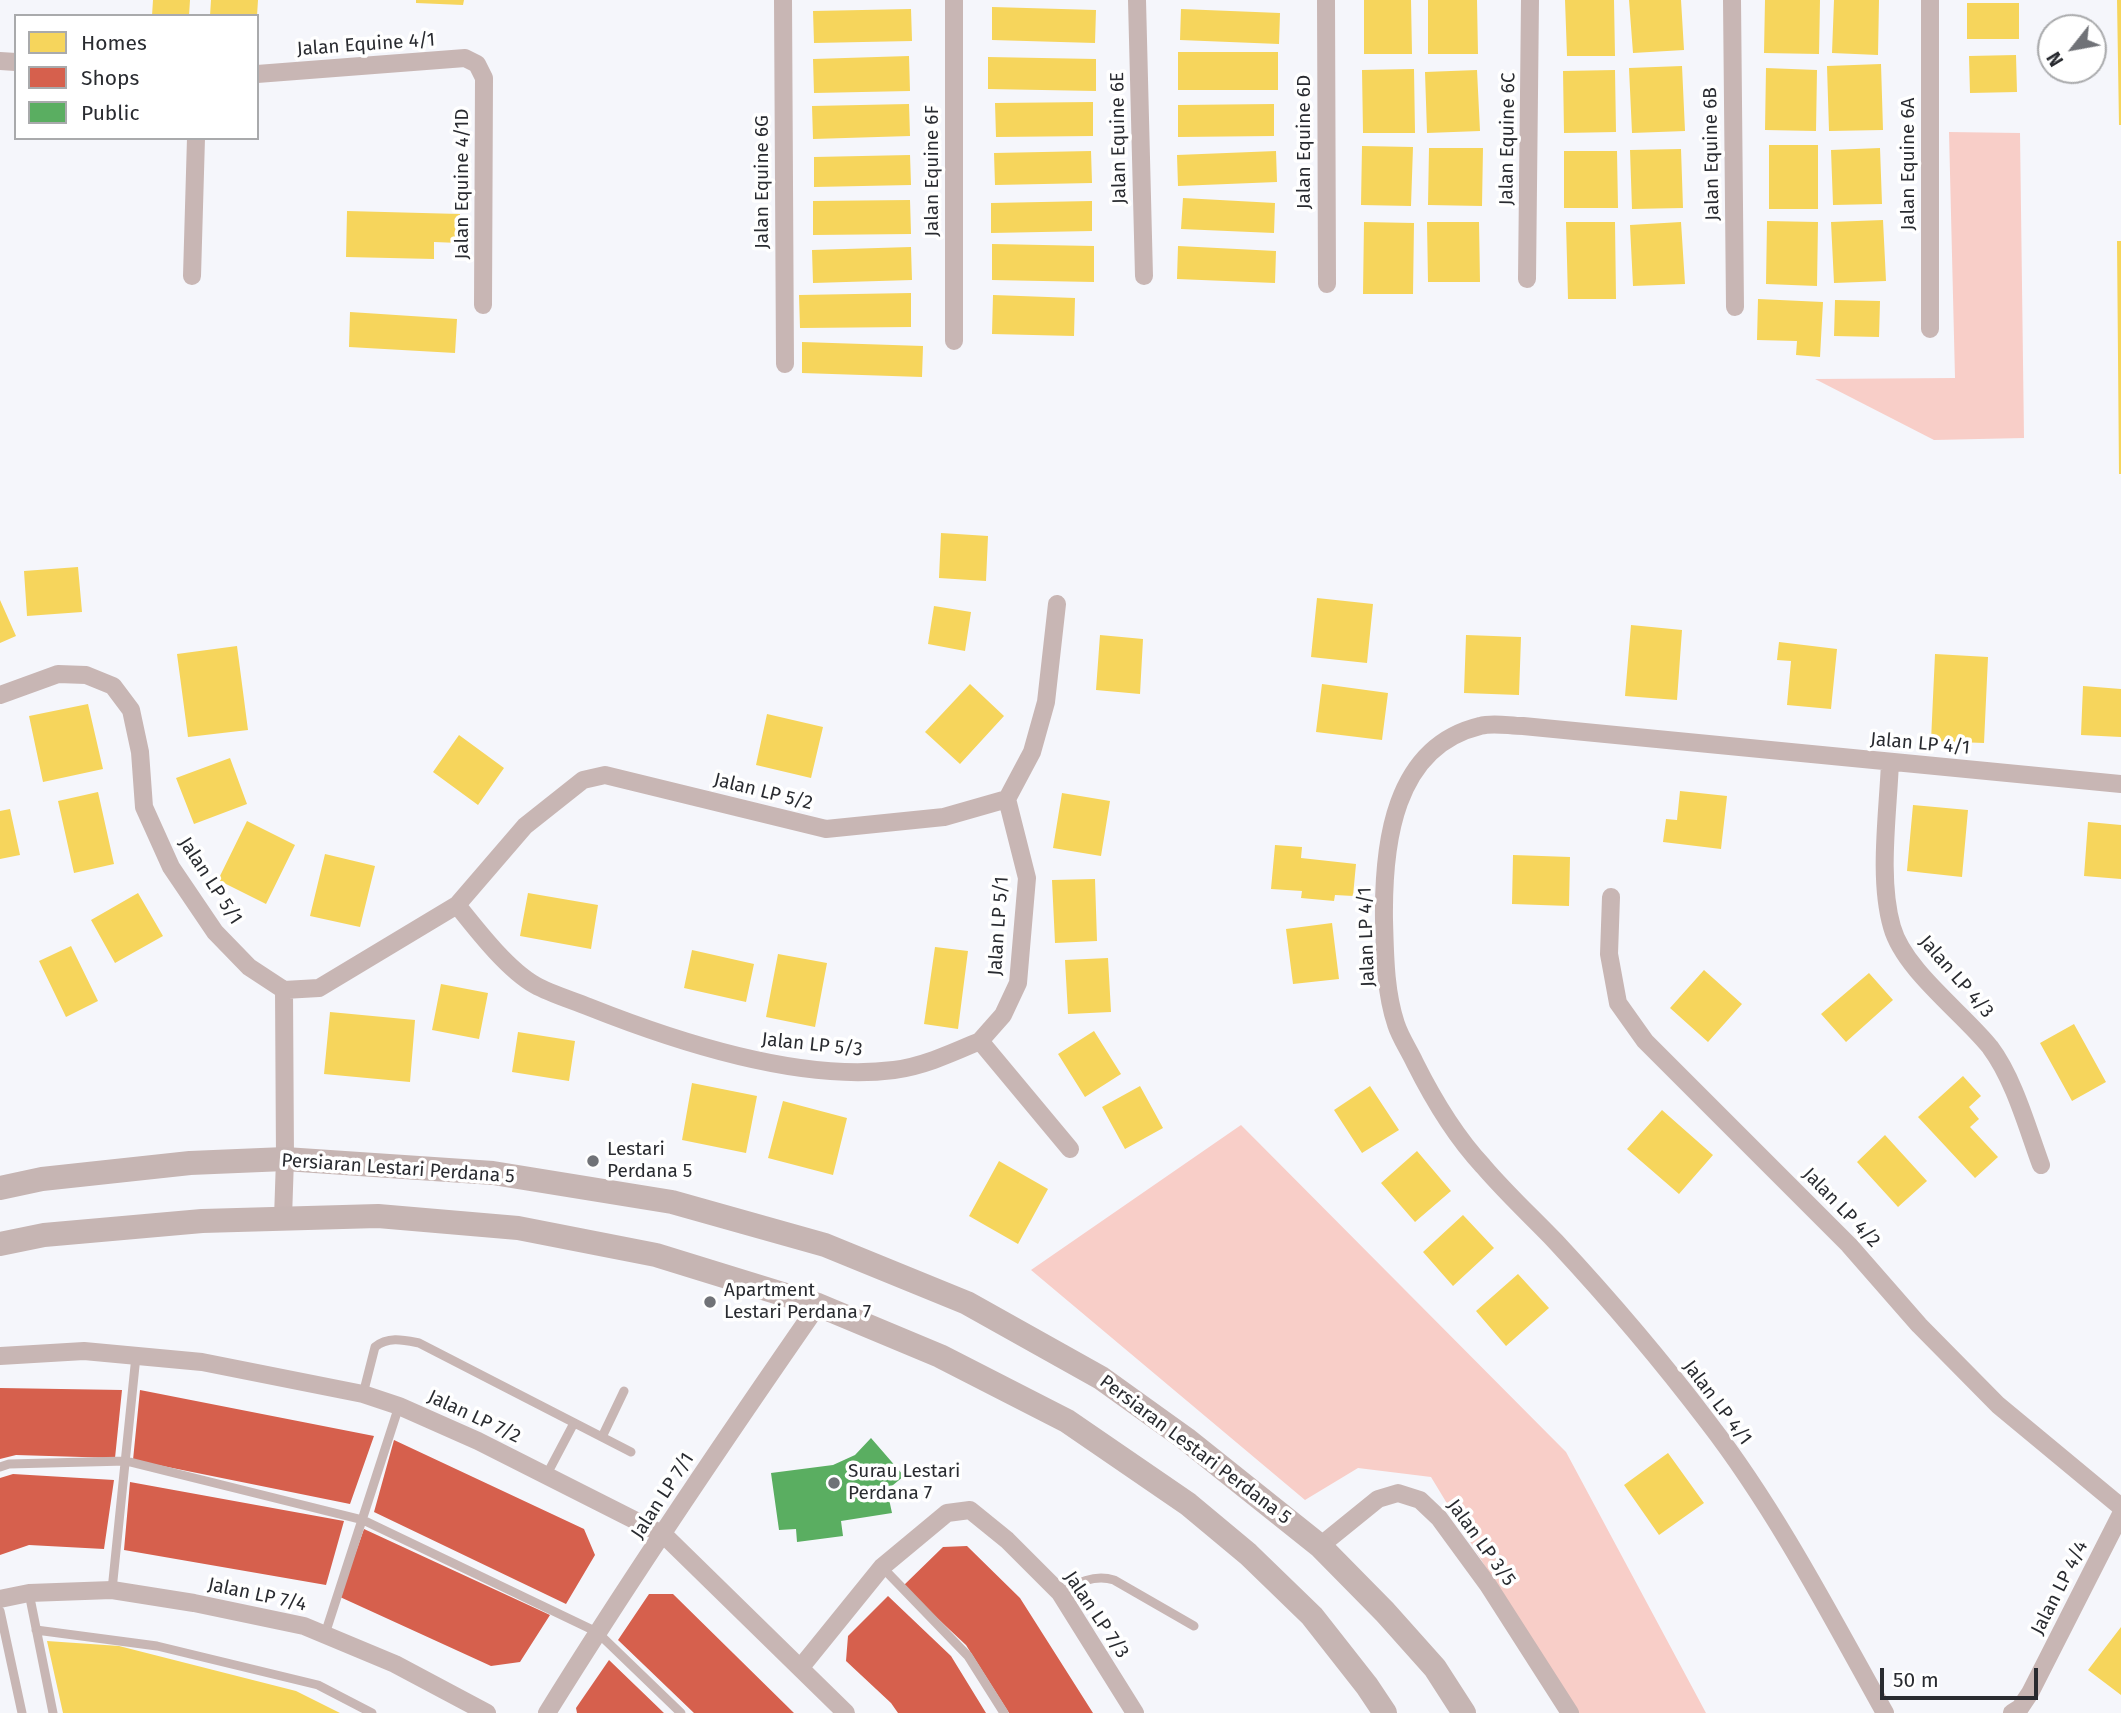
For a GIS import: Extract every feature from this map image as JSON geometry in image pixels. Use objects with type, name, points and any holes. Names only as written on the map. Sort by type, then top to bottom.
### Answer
[{"type":"main road","name":"Persiaran Lestari Perdana 5","points":[[0,1188],[42,1179],[190,1163],[285,1159],[493,1173],[672,1202],[825,1245],[967,1303],[1101,1378],[1186,1439],[1320,1546],[1435,1668],[1464,1713]]},
{"type":"main road","points":[[0,1244],[44,1234],[202,1221],[378,1216],[518,1228],[656,1255],[818,1305],[940,1356],[1067,1421],[1188,1504],[1248,1554],[1312,1616],[1385,1713]]},
{"type":"street","name":"Jalan Equine 6G","points":[[783,0],[785,364]]},
{"type":"street","name":"Jalan Equine 6F","points":[[954,0],[954,341]]},
{"type":"street","name":"Jalan Equine 6E","points":[[1137,0],[1143,275]]},
{"type":"street","name":"Jalan Equine 6D","points":[[1326,0],[1326,284]]},
{"type":"street","name":"Jalan Equine 6C","points":[[1527,279],[1530,0]]},
{"type":"street","name":"Jalan Equine 6B","points":[[1732,0],[1735,307]]},
{"type":"street","name":"Jalan Equine 6A","points":[[1930,0],[1930,328]]},
{"type":"street","name":"Jalan Equine 4/1","points":[[259,74],[465,58],[477,64]]},
{"type":"street","name":"Jalan Equine 4/1D","points":[[477,64],[484,78],[483,305]]},
{"type":"street","points":[[192,276],[196,140]]},
{"type":"street","points":[[1007,799],[1032,752],[1046,702],[1057,604]]},
{"type":"street","name":"Jalan LP 5/1","points":[[0,695],[58,674],[86,675],[113,686],[131,710],[140,752],[144,807],[171,867],[215,932],[249,967],[284,990]]},
{"type":"street","name":"Jalan LP 4/1","points":[[1885,1713],[1781,1529],[1710,1423],[1585,1275],[1480,1164],[1432,1097],[1396,1025],[1385,965],[1384,898],[1388,838],[1404,789],[1423,758],[1458,733],[1483,724],[2121,784]]},
{"type":"street","name":"Jalan LP 4/3","points":[[1890,762],[1885,895],[1892,930],[1906,957],[1991,1049],[2014,1090],[2041,1165]]},
{"type":"street","name":"Jalan LP 5/2","points":[[457,905],[525,825],[583,780],[605,775],[826,829],[944,817],[1007,799]]},
{"type":"street","name":"Jalan LP 5/1","points":[[979,1041],[1003,1015],[1018,983],[1027,878],[1007,799]]},
{"type":"street","name":"Jalan LP 4/2","points":[[1611,897],[1609,954],[1618,1003],[1644,1041],[1849,1245],[1919,1325],[1998,1405],[2121,1507]]},
{"type":"street","points":[[283,1218],[284,990],[319,988],[457,905]]},
{"type":"street","name":"Jalan LP 5/3","points":[[457,905],[495,951],[534,985],[623,1020],[758,1062],[864,1072],[896,1069],[935,1060],[979,1041]]},
{"type":"street","points":[[979,1041],[1070,1149]]},
{"type":"street","name":"Jalan LP 7/1","points":[[547,1713],[720,1446],[818,1305]]},
{"type":"street","name":"Jalan LP 7/2","points":[[0,1356],[84,1351],[202,1362],[363,1394],[399,1406],[478,1441],[664,1535],[846,1713]]},
{"type":"street","name":"Jalan LP 3/5","points":[[1320,1546],[1378,1499],[1398,1493],[1420,1500],[1439,1518],[1488,1585],[1570,1713]]},
{"type":"street","name":"Jalan LP 7/3","points":[[801,1667],[882,1567],[947,1513],[970,1510],[1016,1548],[1060,1593],[1135,1713]]},
{"type":"street","name":"Jalan LP 4/4","points":[[2012,1713],[2020,1708],[2030,1693],[2121,1514]]},
{"type":"street","name":"Jalan LP 7/4","points":[[0,1599],[29,1593],[112,1590],[194,1603],[304,1626],[395,1664],[487,1713]]},
{"type":"lane","points":[[363,1394],[375,1347],[385,1340],[399,1339],[419,1343],[631,1452]]},
{"type":"lane","points":[[112,1590],[136,1356]]},
{"type":"lane","points":[[602,1437],[624,1391]]},
{"type":"lane","points":[[325,1634],[399,1406]]},
{"type":"lane","points":[[546,1476],[574,1423]]},
{"type":"lane","points":[[0,1467],[9,1464],[126,1461],[363,1520],[597,1632],[681,1713]]},
{"type":"lane","points":[[882,1567],[968,1656],[1004,1713]]},
{"type":"lane","points":[[1060,1593],[1077,1583],[1105,1577],[1194,1626]]},
{"type":"lane","points":[[29,1593],[54,1713]]},
{"type":"lane","points":[[0,1611],[22,1713]]},
{"type":"lane","points":[[36,1630],[157,1646],[318,1685],[372,1713]]},
{"type":"shaded area","points":[[1949,132],[2020,133],[2024,438],[1934,440],[1815,379],[1955,378]]},
{"type":"shaded area","points":[[1241,1125],[1566,1452],[1706,1713],[1574,1713],[1431,1477],[1358,1468],[1305,1500],[1031,1270]]},
{"type":"building: Homes","points":[[153,0],[190,0],[189,14],[152,14]]},
{"type":"building: Homes","points":[[211,0],[258,0],[257,14],[210,14]]},
{"type":"building: Homes","points":[[416,0],[464,0],[463,5],[416,3]]},
{"type":"building: Homes","points":[[1364,0],[1411,0],[1412,54],[1364,54]]},
{"type":"building: Homes","points":[[1428,0],[1477,0],[1478,54],[1428,54]]},
{"type":"building: Homes","points":[[1565,0],[1614,0],[1615,56],[1567,56]]},
{"type":"building: Homes","points":[[1629,0],[1681,0],[1684,50],[1633,53]]},
{"type":"building: Homes","points":[[1765,0],[1820,0],[1819,54],[1764,53]]},
{"type":"building: Homes","points":[[1834,0],[1879,0],[1878,55],[1832,53]]},
{"type":"building: Homes","points":[[2117,0],[2121,0],[2121,125],[2119,125]]},
{"type":"building: Homes","points":[[1967,3],[2019,3],[2019,39],[1967,39]]},
{"type":"building: Homes","points":[[992,7],[1096,10],[1095,43],[992,40]]},
{"type":"building: Homes","points":[[911,9],[912,41],[814,43],[813,11]]},
{"type":"building: Homes","points":[[1181,9],[1280,13],[1279,44],[1180,40]]},
{"type":"building: Homes","points":[[1178,52],[1278,52],[1278,90],[1178,90]]},
{"type":"building: Homes","points":[[2016,55],[2017,92],[1970,93],[1969,56]]},
{"type":"building: Homes","points":[[909,56],[910,91],[814,93],[813,59]]},
{"type":"building: Homes","points":[[988,57],[1096,59],[1096,91],[988,89]]},
{"type":"building: Homes","points":[[1881,64],[1883,130],[1829,131],[1827,66]]},
{"type":"building: Homes","points":[[1682,66],[1685,131],[1632,133],[1629,68]]},
{"type":"building: Homes","points":[[1766,68],[1817,70],[1816,131],[1765,130]]},
{"type":"building: Homes","points":[[1414,69],[1415,133],[1363,133],[1362,70]]},
{"type":"building: Homes","points":[[1477,70],[1480,131],[1427,133],[1425,72]]},
{"type":"building: Homes","points":[[1615,70],[1616,132],[1564,133],[1563,71]]},
{"type":"building: Homes","points":[[1093,102],[1093,136],[996,137],[995,103]]},
{"type":"building: Homes","points":[[909,104],[910,136],[813,139],[812,106]]},
{"type":"building: Homes","points":[[1274,104],[1274,136],[1178,137],[1178,105]]},
{"type":"building: Homes","points":[[1769,145],[1818,145],[1818,209],[1769,209]]},
{"type":"building: Homes","points":[[1362,146],[1413,147],[1411,206],[1361,205]]},
{"type":"building: Homes","points":[[1429,148],[1483,148],[1482,206],[1428,205]]},
{"type":"building: Homes","points":[[1880,148],[1882,204],[1833,205],[1831,150]]},
{"type":"building: Homes","points":[[1681,149],[1683,208],[1632,209],[1630,150]]},
{"type":"building: Homes","points":[[1091,151],[1092,183],[995,185],[994,153]]},
{"type":"building: Homes","points":[[1276,151],[1277,182],[1178,186],[1177,155]]},
{"type":"building: Homes","points":[[1564,151],[1617,151],[1618,208],[1564,208]]},
{"type":"building: Homes","points":[[910,155],[911,185],[814,187],[814,157]]},
{"type":"building: Homes","points":[[1183,198],[1275,203],[1274,233],[1181,229]]},
{"type":"building: Homes","points":[[910,200],[911,234],[813,235],[813,201]]},
{"type":"building: Homes","points":[[1092,201],[1092,231],[991,233],[991,203]]},
{"type":"building: Homes","points":[[347,211],[460,214],[459,243],[434,242],[434,259],[346,257]]},
{"type":"building: Homes","points":[[1883,220],[1886,281],[1834,283],[1831,222]]},
{"type":"building: Homes","points":[[1767,221],[1818,222],[1817,286],[1766,284]]},
{"type":"building: Homes","points":[[1364,222],[1414,223],[1413,294],[1363,294]]},
{"type":"building: Homes","points":[[1427,222],[1479,222],[1480,282],[1428,282]]},
{"type":"building: Homes","points":[[1566,222],[1615,222],[1616,299],[1568,299]]},
{"type":"building: Homes","points":[[1681,222],[1685,284],[1633,286],[1630,225]]},
{"type":"building: Homes","points":[[2117,241],[2121,241],[2121,474],[2119,474]]},
{"type":"building: Homes","points":[[992,244],[1094,246],[1094,282],[992,280]]},
{"type":"building: Homes","points":[[1178,246],[1276,251],[1275,283],[1177,279]]},
{"type":"building: Homes","points":[[911,247],[912,280],[813,283],[812,250]]},
{"type":"building: Homes","points":[[911,293],[911,327],[800,328],[799,295]]},
{"type":"building: Homes","points":[[993,295],[1075,298],[1074,336],[992,334]]},
{"type":"building: Homes","points":[[1758,299],[1823,302],[1820,357],[1796,355],[1797,341],[1757,340]]},
{"type":"building: Homes","points":[[1835,300],[1880,301],[1879,337],[1834,336]]},
{"type":"building: Homes","points":[[350,312],[457,319],[455,353],[349,347]]},
{"type":"building: Homes","points":[[802,342],[923,346],[922,377],[802,373]]},
{"type":"building: Homes","points":[[941,533],[988,536],[986,581],[939,578]]},
{"type":"building: Homes","points":[[78,567],[82,612],[27,616],[24,571]]},
{"type":"building: Homes","points":[[1317,598],[1373,604],[1367,663],[1311,657]]},
{"type":"building: Homes","points":[[0,600],[16,636],[0,643]]},
{"type":"building: Homes","points":[[934,606],[971,612],[965,651],[928,644]]},
{"type":"building: Homes","points":[[1631,625],[1682,630],[1677,700],[1625,696]]},
{"type":"building: Homes","points":[[1100,635],[1143,639],[1140,694],[1096,690]]},
{"type":"building: Homes","points":[[1466,635],[1521,637],[1519,695],[1464,693]]},
{"type":"building: Homes","points":[[1779,642],[1837,649],[1831,709],[1787,705],[1791,661],[1777,660]]},
{"type":"building: Homes","points":[[237,646],[248,730],[188,737],[177,654]]},
{"type":"building: Homes","points":[[1935,654],[1988,657],[1984,743],[1931,741]]},
{"type":"building: Homes","points":[[970,684],[1004,716],[960,764],[925,732]]},
{"type":"building: Homes","points":[[1322,684],[1388,693],[1382,740],[1316,732]]},
{"type":"building: Homes","points":[[2083,686],[2121,689],[2121,737],[2081,735]]},
{"type":"building: Homes","points":[[88,704],[103,769],[43,782],[29,716]]},
{"type":"building: Homes","points":[[767,714],[823,727],[811,778],[756,765]]},
{"type":"building: Homes","points":[[459,735],[504,768],[478,805],[433,772]]},
{"type":"building: Homes","points":[[230,758],[247,804],[194,824],[176,778]]},
{"type":"building: Homes","points":[[1680,791],[1727,796],[1721,849],[1663,842],[1666,819],[1677,820]]},
{"type":"building: Homes","points":[[98,792],[114,864],[74,873],[58,801]]},
{"type":"building: Homes","points":[[1062,793],[1110,801],[1101,856],[1053,848]]},
{"type":"building: Homes","points":[[1913,805],[1968,810],[1962,877],[1907,871]]},
{"type":"building: Homes","points":[[10,809],[20,855],[0,859],[0,811]]},
{"type":"building: Homes","points":[[247,821],[295,845],[266,904],[218,880]]},
{"type":"building: Homes","points":[[2088,822],[2121,825],[2121,879],[2084,876]]},
{"type":"building: Homes","points":[[1275,845],[1302,847],[1301,858],[1356,864],[1353,896],[1335,895],[1334,901],[1301,898],[1302,891],[1271,889]]},
{"type":"building: Homes","points":[[325,854],[375,866],[360,927],[310,916]]},
{"type":"building: Homes","points":[[1513,855],[1570,857],[1569,906],[1512,904]]},
{"type":"building: Homes","points":[[1095,879],[1097,941],[1055,943],[1052,880]]},
{"type":"building: Homes","points":[[138,893],[163,936],[115,963],[91,920]]},
{"type":"building: Homes","points":[[528,893],[598,905],[591,949],[520,936]]},
{"type":"building: Homes","points":[[1332,923],[1339,979],[1293,984],[1286,929]]},
{"type":"building: Homes","points":[[71,946],[98,1001],[66,1017],[39,961]]},
{"type":"building: Homes","points":[[935,947],[968,951],[958,1029],[924,1024]]},
{"type":"building: Homes","points":[[692,950],[754,964],[746,1002],[684,988]]},
{"type":"building: Homes","points":[[778,954],[827,963],[815,1027],[766,1017]]},
{"type":"building: Homes","points":[[1108,958],[1111,1012],[1068,1014],[1065,960]]},
{"type":"building: Homes","points":[[1704,970],[1742,1004],[1708,1042],[1670,1008]]},
{"type":"building: Homes","points":[[1869,973],[1893,1000],[1846,1042],[1821,1014]]},
{"type":"building: Homes","points":[[441,984],[488,993],[479,1039],[432,1030]]},
{"type":"building: Homes","points":[[330,1012],[415,1020],[410,1082],[324,1074]]},
{"type":"building: Homes","points":[[2074,1024],[2106,1082],[2072,1101],[2040,1043]]},
{"type":"building: Homes","points":[[1094,1031],[1121,1074],[1085,1097],[1058,1054]]},
{"type":"building: Homes","points":[[518,1032],[575,1041],[569,1081],[512,1072]]},
{"type":"building: Homes","points":[[1963,1076],[1981,1096],[1969,1107],[1979,1119],[1970,1127],[1998,1157],[1975,1178],[1918,1117]]},
{"type":"building: Homes","points":[[692,1083],[757,1096],[746,1153],[682,1140]]},
{"type":"building: Homes","points":[[1140,1086],[1163,1128],[1125,1149],[1102,1107]]},
{"type":"building: Homes","points":[[1370,1086],[1399,1130],[1362,1153],[1334,1110]]},
{"type":"building: Homes","points":[[783,1101],[847,1118],[833,1175],[768,1158]]},
{"type":"building: Homes","points":[[1662,1110],[1713,1155],[1679,1194],[1627,1149]]},
{"type":"building: Homes","points":[[1885,1135],[1927,1181],[1898,1207],[1857,1162]]},
{"type":"building: Homes","points":[[1417,1151],[1451,1191],[1415,1222],[1381,1183]]},
{"type":"building: Homes","points":[[999,1161],[1048,1189],[1018,1244],[969,1216]]},
{"type":"building: Homes","points":[[1463,1215],[1494,1248],[1453,1286],[1423,1252]]},
{"type":"building: Homes","points":[[1518,1274],[1549,1308],[1506,1346],[1476,1311]]},
{"type":"building: Homes","points":[[1668,1453],[1704,1503],[1659,1535],[1624,1485]]},
{"type":"building: Homes","points":[[2121,1627],[2121,1695],[2088,1670]]},
{"type":"building: Homes","points":[[47,1641],[119,1646],[296,1691],[340,1713],[63,1713]]},
{"type":"building: Shops","points":[[0,1388],[122,1390],[115,1458],[16,1455],[0,1459]]},
{"type":"building: Shops","points":[[140,1390],[374,1436],[350,1504],[133,1460]]},
{"type":"building: Shops","points":[[394,1440],[584,1529],[595,1555],[566,1604],[374,1512]]},
{"type":"building: Shops","points":[[13,1474],[114,1480],[104,1549],[29,1545],[0,1555],[0,1478]]},
{"type":"building: Shops","points":[[130,1482],[344,1521],[326,1585],[124,1550]]},
{"type":"building: Shops","points":[[364,1529],[550,1615],[520,1662],[491,1666],[340,1597]]},
{"type":"building: Shops","points":[[967,1546],[1020,1598],[1093,1713],[1009,1713],[966,1645],[903,1586],[943,1547]]},
{"type":"building: Shops","points":[[649,1594],[673,1594],[794,1713],[694,1713],[618,1640]]},
{"type":"building: Shops","points":[[888,1596],[951,1656],[986,1713],[898,1713],[891,1703],[846,1661],[848,1636]]},
{"type":"building: Shops","points":[[609,1660],[664,1713],[577,1713],[576,1708]]},
{"type":"building: Public","name":"Surau Lestari Perdana 7","points":[[871,1438],[904,1476],[887,1490],[892,1513],[841,1521],[843,1536],[797,1542],[796,1529],[779,1530],[771,1473],[833,1465],[855,1455]]},
{"type":"place","name":"Lestari Perdana 5","points":[[593,1161]]},
{"type":"place","name":"Apartment Lestari Perdana 7","points":[[710,1302]]},
{"type":"place","name":"Surau Lestari Perdana 7","points":[[834,1483]]}]
